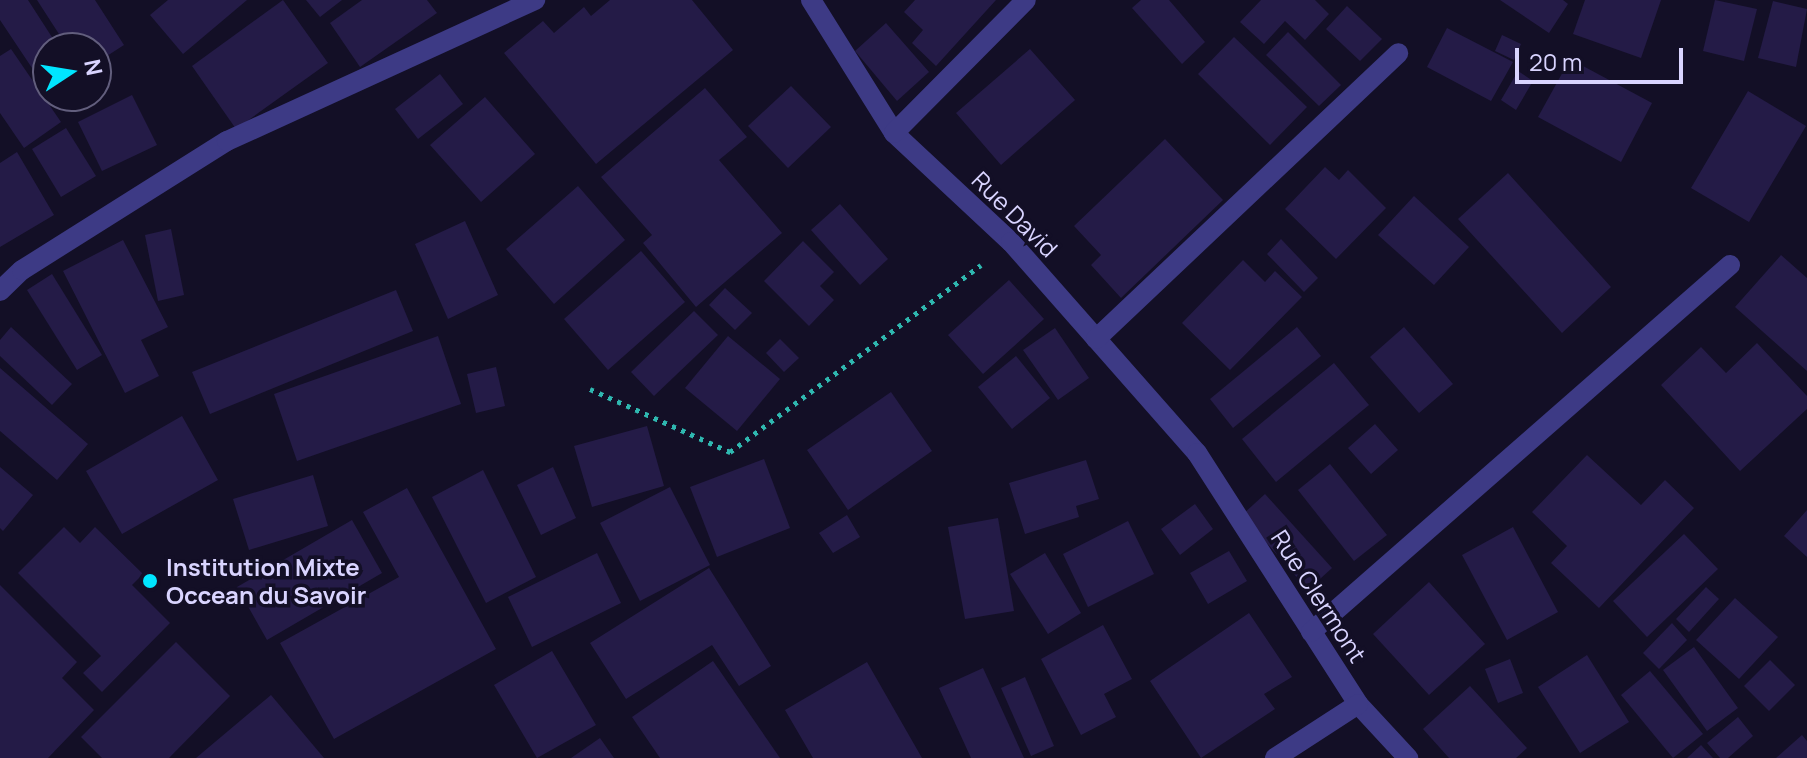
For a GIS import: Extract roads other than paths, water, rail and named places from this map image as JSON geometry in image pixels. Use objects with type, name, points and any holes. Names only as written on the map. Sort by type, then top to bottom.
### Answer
[{"type":"street","points":[[0,291],[22,270],[227,141],[535,0]]},
{"type":"street","name":"Rue David","points":[[811,0],[894,133],[1011,242],[1197,453]]},
{"type":"street","points":[[894,133],[1026,0]]},
{"type":"street","points":[[1096,339],[1398,53]]},
{"type":"street","points":[[1311,632],[1730,265]]},
{"type":"street","name":"Rue Clermont","points":[[1197,453],[1358,704],[1408,758]]},
{"type":"street","points":[[1275,758],[1358,704]]},
{"type":"place","name":"Institution Mixte Occean du Savoir","points":[[150,581]]}]
